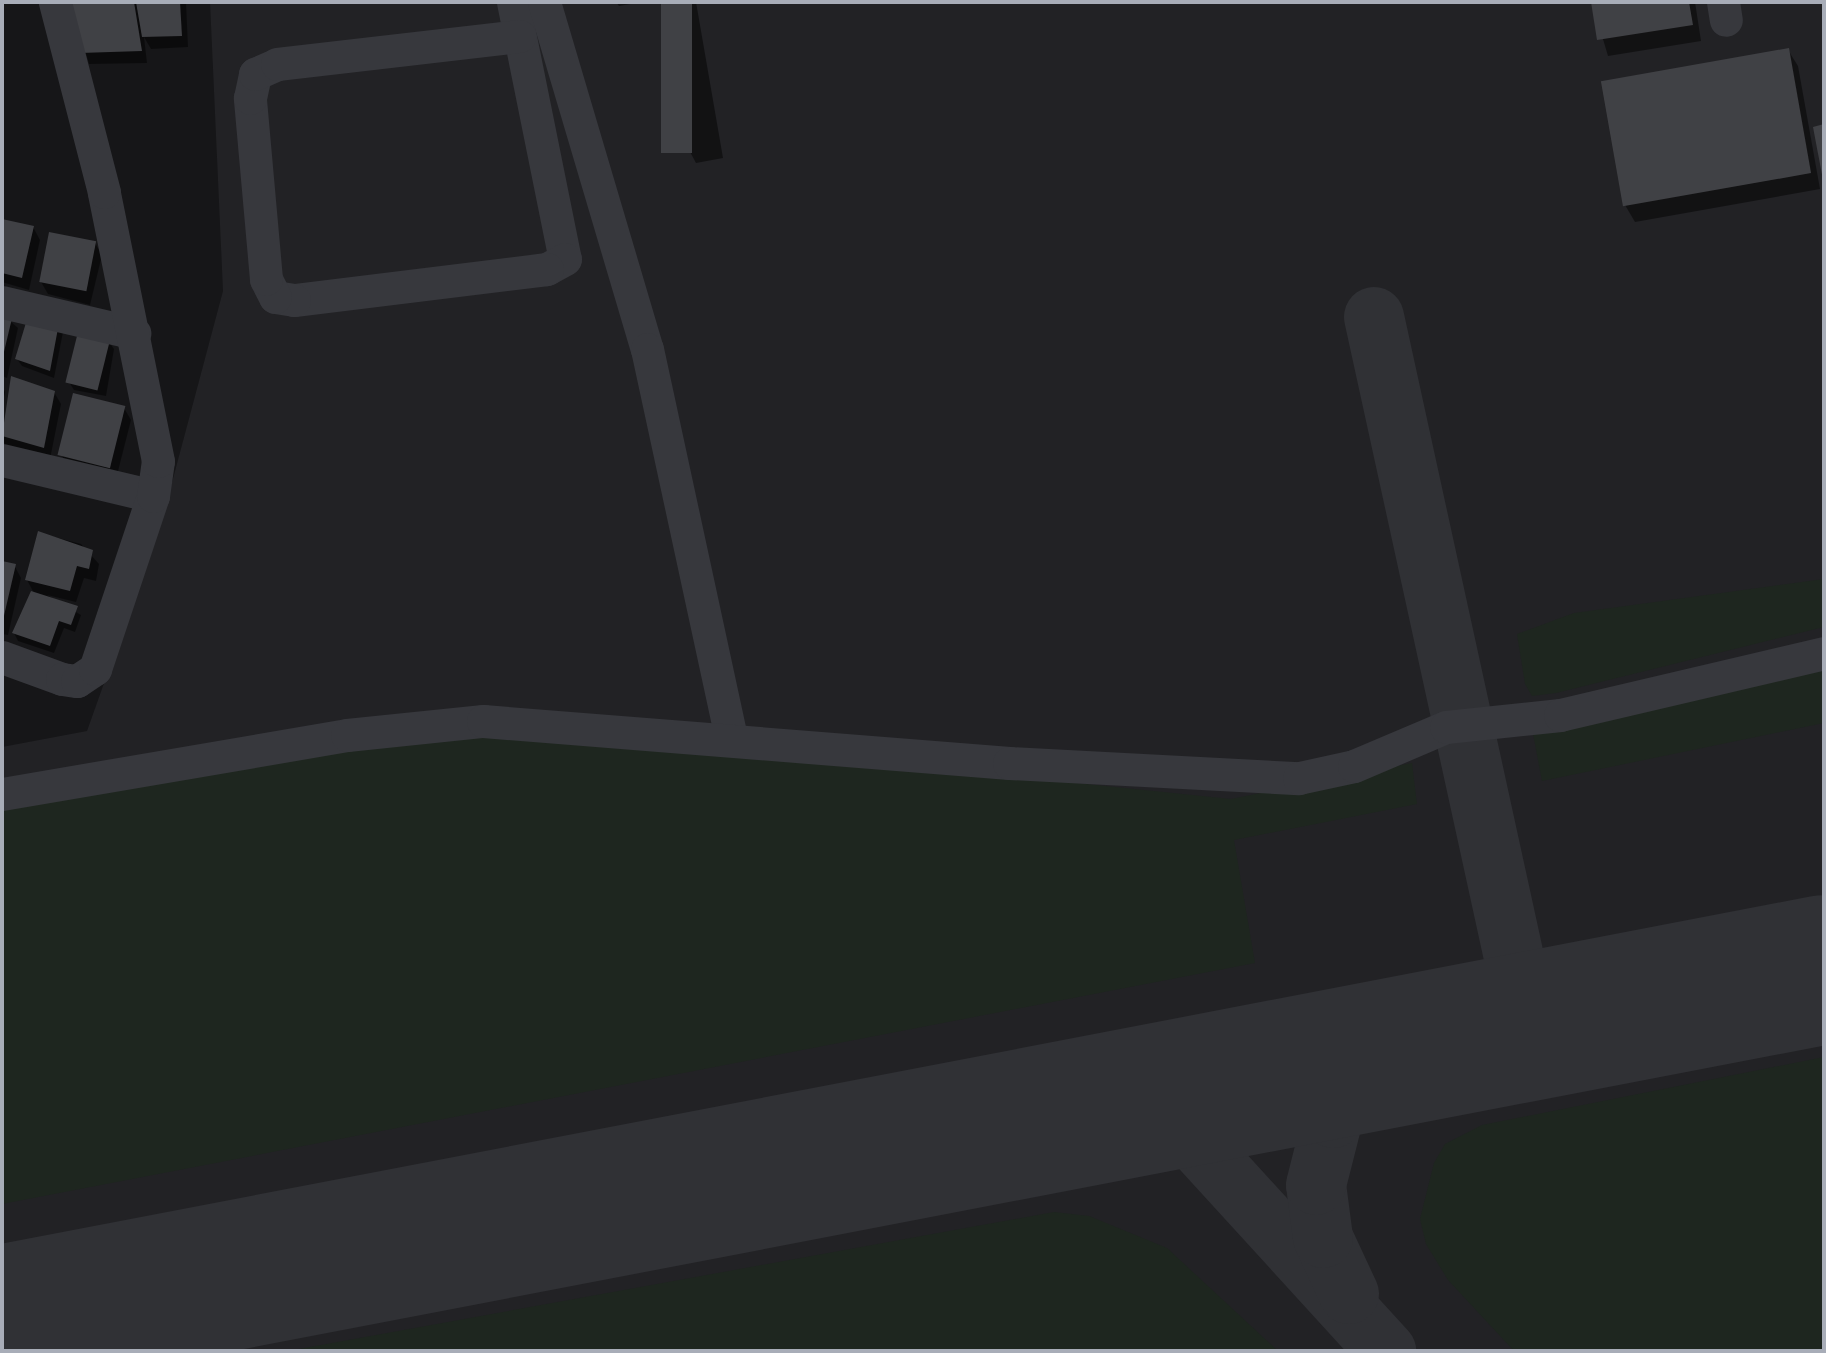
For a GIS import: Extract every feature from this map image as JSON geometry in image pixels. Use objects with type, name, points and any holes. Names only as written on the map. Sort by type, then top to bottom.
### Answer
[{"type":"street","points":[[2,657],[62,679],[86,678],[153,496],[156,433],[55,2]]},
{"type":"street","points":[[513,2],[565,259],[547,270],[294,300],[275,297],[266,279],[250,98],[255,74],[277,64],[519,36]]},
{"type":"street","points":[[544,2],[647,349],[731,737]]},
{"type":"street","points":[[2,302],[134,333]]},
{"type":"street","points":[[2,460],[153,496]]},
{"type":"street","points":[[2,794],[347,735],[465,722],[731,737],[1009,763],[1299,778],[1354,766],[1431,731],[1560,715],[1824,653]]},
{"type":"shaded area","points":[[210,2],[1824,2],[1824,1351],[2,1351],[2,747],[87,731],[162,520],[223,291]]},
{"type":"shaded area","points":[[1824,579],[1824,627],[1556,693],[1532,696],[1525,684],[1517,634],[1574,613]]},
{"type":"shaded area","points":[[1824,642],[1824,723],[1542,781],[1531,723]]},
{"type":"shaded area","points":[[449,718],[1231,799],[1412,763],[1417,804],[1234,840],[1255,963],[2,1204],[2,790]]},
{"type":"shaded area","points":[[1824,1057],[1824,1351],[1514,1351],[1448,1280],[1426,1244],[1420,1219],[1434,1163],[1445,1144],[1482,1125]]},
{"type":"shaded area","points":[[1054,1212],[1089,1216],[1167,1248],[1278,1351],[288,1351]]},
{"type":"building","points":[[69,2],[134,2],[142,51],[80,53]]},
{"type":"building","points":[[136,2],[180,2],[182,36],[142,37]]},
{"type":"building","points":[[661,2],[692,2],[692,153],[661,153]]},
{"type":"building","points":[[1591,2],[1689,2],[1693,25],[1597,40]]},
{"type":"building","points":[[1789,48],[1811,173],[1623,206],[1601,81]]},
{"type":"building","points":[[1824,124],[1824,180],[1823,180],[1813,127]]},
{"type":"building","points":[[2,219],[34,226],[22,278],[2,273]]},
{"type":"building","points":[[49,232],[96,241],[86,291],[39,282]]},
{"type":"building","points":[[2,312],[13,314],[3,356],[2,356]]},
{"type":"building","points":[[28,316],[59,323],[50,371],[15,359]]},
{"type":"building","points":[[78,332],[110,340],[97,390],[65,382]]},
{"type":"building","points":[[11,376],[55,391],[44,448],[2,436]]},
{"type":"building","points":[[73,393],[125,406],[110,468],[58,455]]},
{"type":"building","points":[[38,531],[93,550],[89,569],[77,566],[70,591],[25,580]]},
{"type":"building","points":[[2,561],[16,564],[3,620],[2,620]]},
{"type":"building","points":[[31,591],[78,606],[71,625],[59,621],[50,646],[12,633]]},
{"type":"taxiway","points":[[1374,317],[1529,1026]]},
{"type":"taxiway","points":[[1349,1294],[1323,1238],[1316,1185],[1333,1118],[1368,1057]]},
{"type":"taxiway","points":[[1155,1098],[1386,1351]]},
{"type":"runway","points":[[2,1319],[1824,969]]}]
